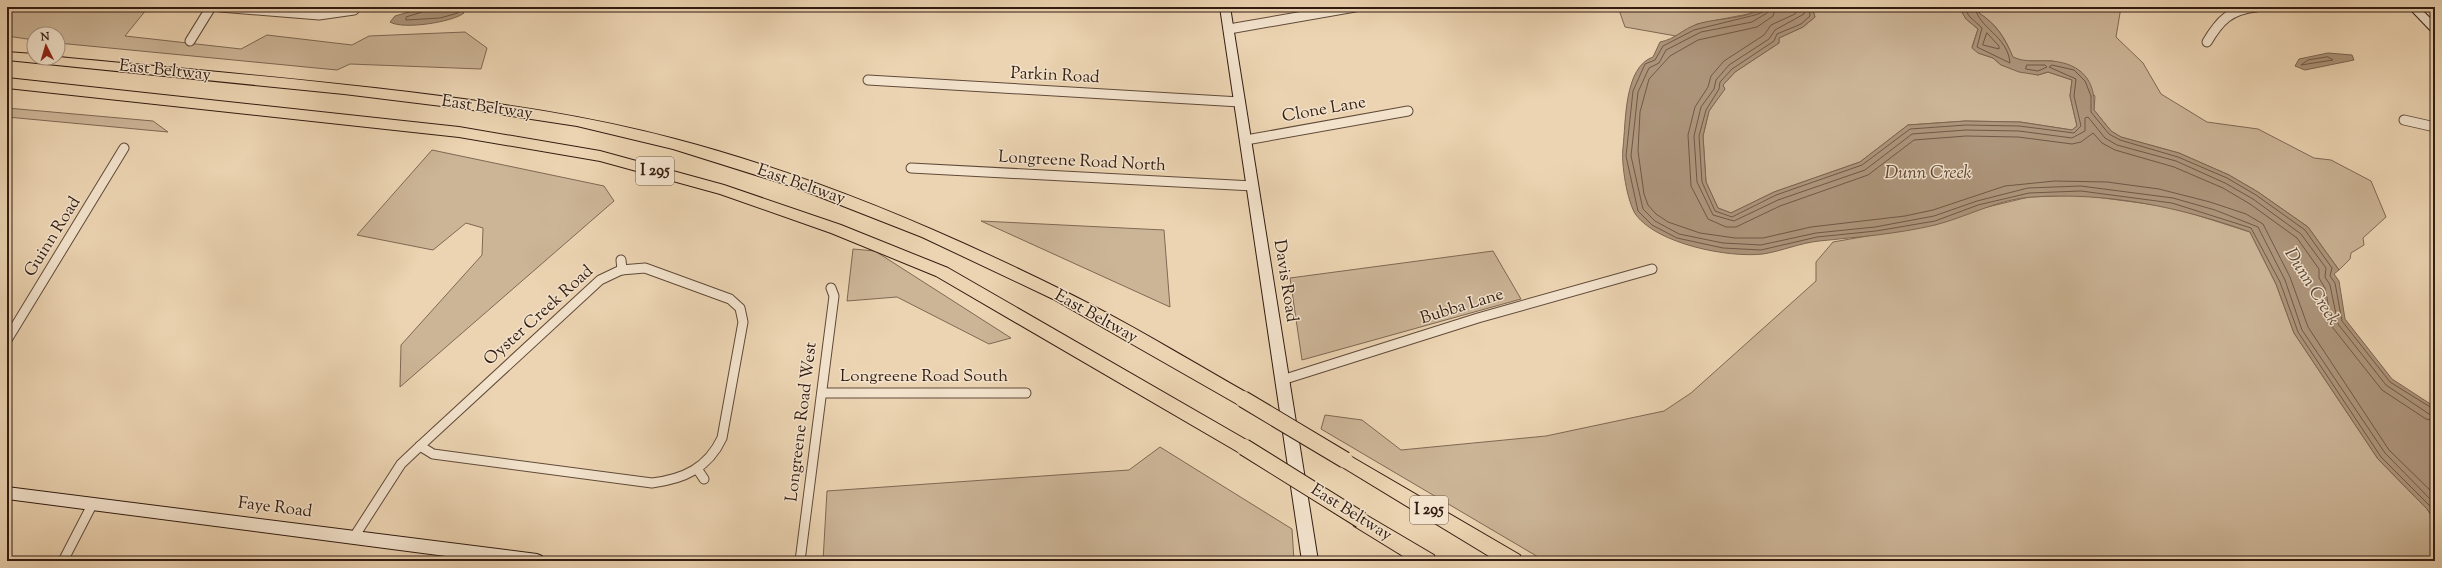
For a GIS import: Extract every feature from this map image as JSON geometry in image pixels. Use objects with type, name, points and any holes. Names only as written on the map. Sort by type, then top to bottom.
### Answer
[{"type":"highway","name":"East Beltway","points":[[7,56],[344,89],[466,104],[577,121],[675,144],[802,184],[927,233],[1059,295],[1243,399],[1513,561]]},
{"type":"highway","name":"East Beltway","points":[[7,83],[459,132],[600,156],[724,190],[836,229],[942,272],[1244,447],[1427,561]]},
{"type":"street","points":[[190,41],[211,7]]},
{"type":"street","points":[[220,7],[319,15],[354,10]]},
{"type":"street","name":"Davis Road","points":[[1225,7],[1310,561]]},
{"type":"street","points":[[1229,29],[1355,7]]},
{"type":"street","points":[[2207,42],[2220,19],[2228,13],[2256,7]]},
{"type":"street","points":[[2412,7],[2435,29]]},
{"type":"street","points":[[2431,7],[2435,11]]},
{"type":"street","name":"Parkin Road","points":[[868,80],[1240,102]]},
{"type":"street","name":"Clone Lane","points":[[1246,140],[1408,111]]},
{"type":"street","points":[[2404,120],[2435,126]]},
{"type":"street","name":"Guinn Road","points":[[7,340],[124,148]]},
{"type":"street","name":"Longreene Road North","points":[[910,168],[1253,186]]},
{"type":"street","name":"Oyster Creek Road","points":[[354,537],[400,464],[600,280],[622,265],[645,268],[730,299],[739,304],[743,322],[722,438],[710,460],[698,470],[683,477],[652,483],[433,454],[420,446]]},
{"type":"street","name":"Bubba Lane","points":[[1282,380],[1478,318],[1652,269]]},
{"type":"street","name":"Longreene Road West","points":[[800,561],[834,296],[831,288]]},
{"type":"street","name":"Longreene Road South","points":[[822,393],[1026,392]]},
{"type":"street","points":[[698,470],[704,479]]},
{"type":"street","name":"Faye Road","points":[[7,493],[537,561]]},
{"type":"street","points":[[63,561],[93,503]]},
{"type":"shaded area","points":[[7,7],[115,7],[146,10],[125,36],[241,49],[267,35],[352,45],[369,36],[465,32],[487,48],[481,69],[350,64],[337,70],[66,44],[66,26],[26,26],[26,39],[7,36]]},
{"type":"shaded area","points":[[1618,7],[1763,7],[1748,14],[1697,24],[1676,36],[1625,27]]},
{"type":"shaded area","points":[[1812,7],[1959,7],[1966,19],[1978,29],[1972,47],[1978,53],[1993,58],[2001,65],[2038,75],[2048,72],[2072,80],[2070,96],[2077,126],[2072,130],[2020,122],[1966,121],[1908,125],[1860,162],[1774,192],[1731,213],[1718,208],[1706,182],[1703,136],[1709,111],[1724,89],[1723,85],[1735,72],[1779,43],[1779,38],[1803,27],[1815,17]]},
{"type":"shaded area","points":[[1979,7],[2121,7],[2116,37],[2143,63],[2161,94],[2207,122],[2258,129],[2314,158],[2331,160],[2371,181],[2386,217],[2363,238],[2364,245],[2351,253],[2350,259],[2339,270],[2308,227],[2258,192],[2229,175],[2179,153],[2121,137],[2111,131],[2094,110],[2095,96],[2053,61],[2022,61],[2012,57],[2000,32],[1979,13]]},
{"type":"shaded area","points":[[7,108],[153,121],[168,132],[7,117]]},
{"type":"shaded area","points":[[432,150],[604,186],[614,201],[400,387],[401,345],[482,255],[483,228],[466,223],[433,250],[357,235]]},
{"type":"shaded area","points":[[2081,195],[2171,207],[2250,232],[2276,284],[2294,333],[2378,459],[2427,509],[2435,521],[2435,561],[1545,561],[1321,429],[1325,415],[1362,420],[1401,450],[1546,436],[1664,411],[1691,393],[1816,281],[1816,262],[1833,242],[1936,224],[1979,209],[2029,197]]},
{"type":"shaded area","points":[[981,221],[1164,230],[1170,307]]},
{"type":"shaded area","points":[[853,249],[875,251],[1011,338],[989,344],[897,297],[847,301]]},
{"type":"shaded area","points":[[1493,251],[1521,299],[1302,360],[1290,278]]},
{"type":"shaded area","points":[[1160,447],[1292,529],[1294,561],[823,561],[827,491],[1129,470]]},
{"type":"water","points":[[426,7],[462,9],[464,13],[450,19],[428,24],[406,25],[390,22],[395,16]]},
{"type":"water","name":"Dunn Creek","points":[[1763,7],[1812,7],[1815,17],[1803,27],[1779,38],[1779,43],[1735,72],[1723,85],[1725,89],[1709,111],[1703,136],[1706,182],[1718,208],[1731,213],[1774,192],[1860,162],[1908,125],[1965,121],[2020,122],[2072,130],[2077,126],[2070,96],[2072,80],[2048,72],[2038,75],[2019,72],[2001,65],[1993,58],[1978,53],[1972,48],[1978,29],[1966,19],[1959,7],[1979,7],[1979,13],[1985,17],[1999,32],[2013,57],[2027,61],[2052,61],[2072,66],[2079,70],[2090,83],[2094,100],[2094,110],[2111,131],[2121,137],[2179,153],[2229,175],[2258,192],[2308,227],[2339,270],[2334,274],[2339,281],[2345,319],[2392,379],[2435,407],[2435,521],[2427,509],[2378,459],[2294,333],[2276,284],[2250,232],[2197,215],[2143,203],[2116,199],[2060,196],[2019,198],[1935,225],[1906,231],[1812,242],[1763,254],[1731,254],[1695,247],[1660,234],[1646,225],[1636,215],[1630,201],[1625,182],[1623,163],[1628,96],[1636,72],[1644,63],[1653,57],[1660,42],[1666,41],[1698,24],[1750,14]]},
{"type":"water","points":[[2328,53],[2352,55],[2354,60],[2305,70],[2295,66],[2299,59]]},
{"type":"railway","points":[[82,561],[156,561]]}]
